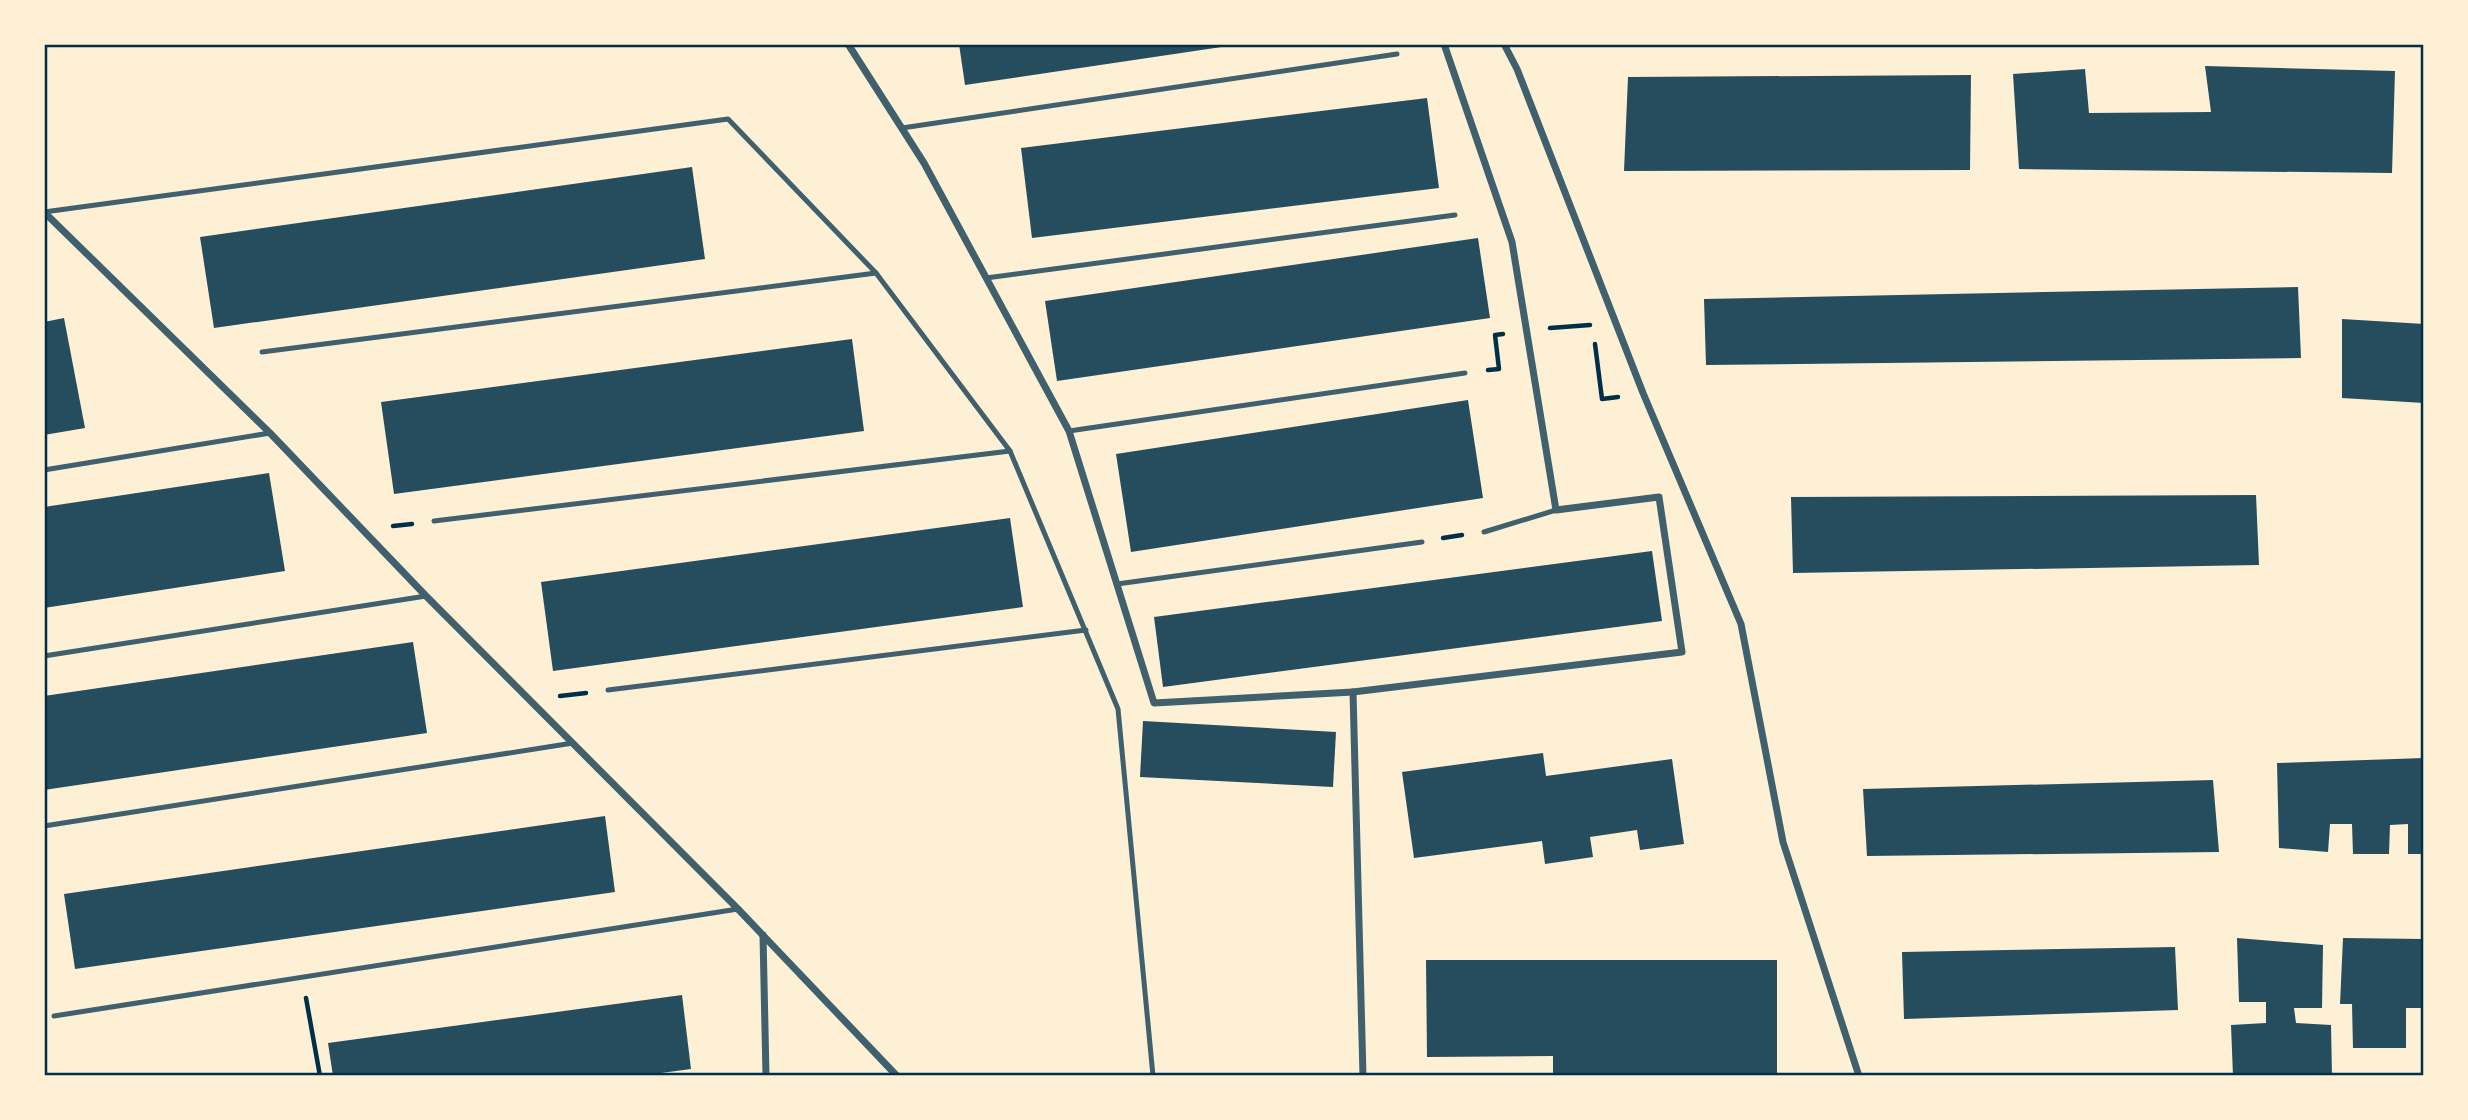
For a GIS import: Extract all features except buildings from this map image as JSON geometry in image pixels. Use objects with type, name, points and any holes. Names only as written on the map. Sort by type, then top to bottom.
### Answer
[{"type":"street","points":[[848,44],[925,163],[1069,431],[1154,703],[1353,692],[1682,652],[1659,497],[1556,510],[1512,242],[1444,44]]},
{"type":"street","points":[[1504,44],[1517,69],[1643,393],[1741,624],[1783,842],[1859,1076]]},
{"type":"street","points":[[44,212],[270,433],[426,596],[738,909],[897,1076]]},
{"type":"street","points":[[1353,692],[1363,1076]]},
{"type":"street","points":[[763,935],[766,1076]]},
{"type":"lane","points":[[902,128],[1397,54]]},
{"type":"lane","points":[[44,212],[728,119],[876,273],[1010,451],[1118,709],[1153,1076]]},
{"type":"lane","points":[[986,278],[1455,215]]},
{"type":"lane","points":[[262,352],[876,273]]},
{"type":"lane","points":[[1069,431],[1465,373]]},
{"type":"lane","points":[[44,470],[270,433]]},
{"type":"lane","points":[[434,521],[1010,451]]},
{"type":"lane","points":[[1484,532],[1556,510]]},
{"type":"lane","points":[[1117,584],[1422,542]]},
{"type":"lane","points":[[44,656],[426,596]]},
{"type":"lane","points":[[608,690],[1086,631]]},
{"type":"lane","points":[[44,826],[573,743]]},
{"type":"lane","points":[[54,1016],[738,909]]},
{"type":"path","points":[[1465,373],[1499,369],[1495,335],[1593,324],[1602,399],[1643,393]]},
{"type":"path","points":[[362,529],[434,521]]},
{"type":"path","points":[[1422,542],[1484,532]]},
{"type":"path","points":[[530,700],[608,690]]},
{"type":"path","points":[[302,977],[320,1076]]}]
